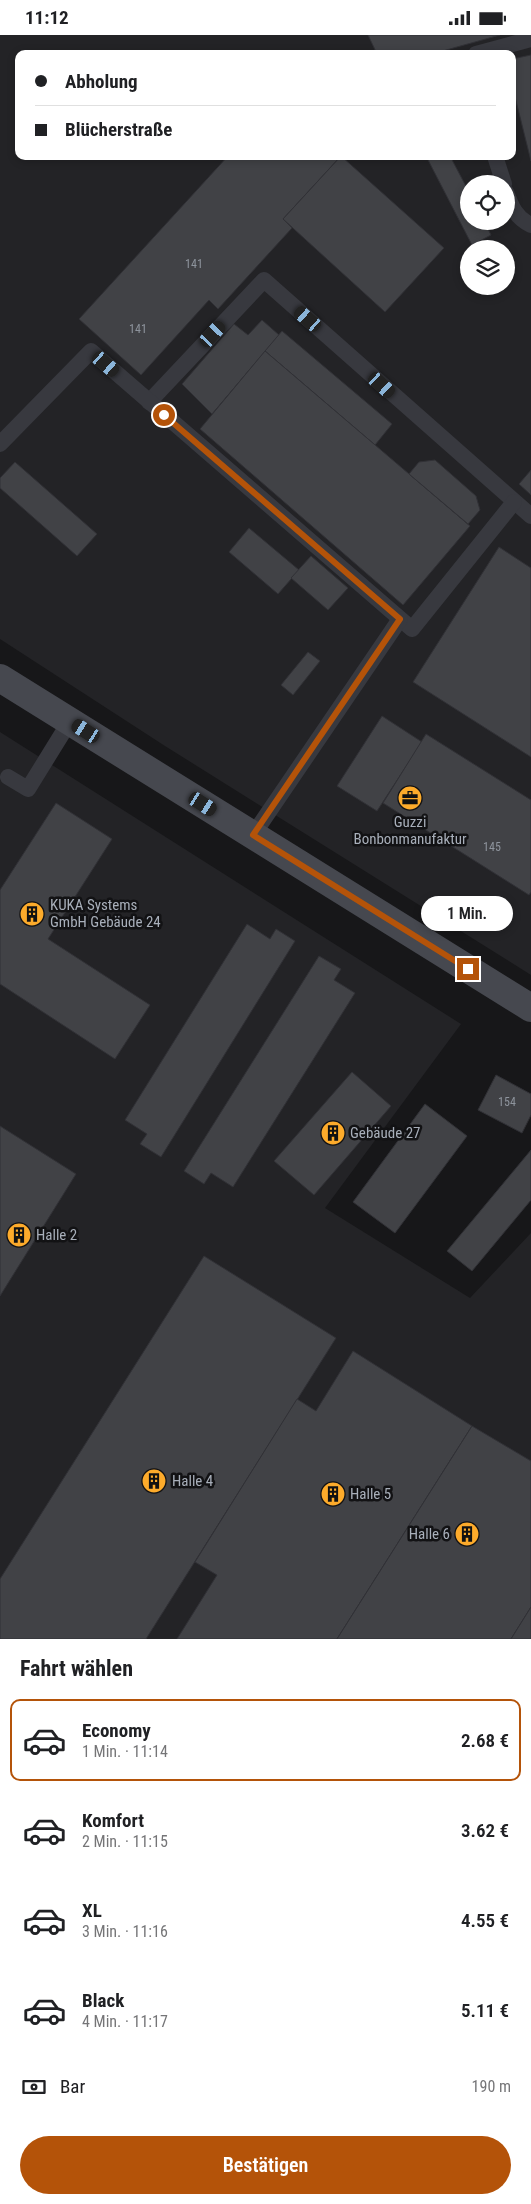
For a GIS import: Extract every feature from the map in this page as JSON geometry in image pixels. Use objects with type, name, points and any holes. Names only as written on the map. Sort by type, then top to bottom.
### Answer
[{"type":"main road","points":[[0,677],[531,1008]]},
{"type":"lane","points":[[491,50],[531,39]]},
{"type":"lane","points":[[496,160],[501,175]]},
{"type":"lane","points":[[515,211],[524,221],[531,225]]},
{"type":"lane","points":[[149,402],[264,280],[531,516]]},
{"type":"lane","points":[[0,444],[91,351],[412,629],[514,502]]},
{"type":"lane","points":[[253,835],[400,619]]},
{"type":"lane","points":[[8,777],[28,789],[70,721]]},
{"type":"shaded area","points":[[0,35],[531,35],[531,975],[165,746],[0,639]]},
{"type":"shaded area","points":[[0,732],[461,1024],[325,1208],[470,1298],[531,1233],[531,1639],[0,1639]]},
{"type":"building","points":[[368,35],[500,35],[446,50],[375,50]]},
{"type":"building","points":[[531,55],[531,161],[516,101],[516,58]]},
{"type":"building","points":[[224,160],[337,160],[283,219],[292,228],[218,309],[209,300],[141,375],[79,319]]},
{"type":"building","points":[[337,160],[345,160],[444,248],[385,312],[283,219]]},
{"type":"building","points":[[428,160],[452,160],[460,175],[460,222]]},
{"type":"building","points":[[464,230],[488,230],[491,235],[482,240],[469,240]]},
{"type":"building","points":[[262,320],[279,335],[212,414],[182,384],[234,324],[248,335]]},
{"type":"building","points":[[282,331],[392,424],[375,445],[265,351]]},
{"type":"building","points":[[265,351],[470,526],[403,605],[200,429]]},
{"type":"building","points":[[435,460],[476,496],[480,510],[468,524],[409,474],[419,462]]},
{"type":"building","points":[[15,462],[97,534],[77,556],[0,488],[0,478]]},
{"type":"building","points":[[531,470],[531,495],[519,484]]},
{"type":"building","points":[[249,528],[299,570],[278,594],[229,552]]},
{"type":"building","points":[[499,547],[531,568],[531,757],[413,682]]},
{"type":"building","points":[[311,556],[348,588],[328,610],[291,578]]},
{"type":"building","points":[[308,652],[320,661],[293,695],[281,685]]},
{"type":"building","points":[[382,716],[422,742],[377,811],[337,786]]},
{"type":"building","points":[[426,734],[531,800],[531,892],[529,895],[383,803]]},
{"type":"building","name":"KUKA Systems GmbH Gebäude 24","points":[[56,803],[112,839],[48,939],[150,1005],[115,1059],[0,984],[0,890]]},
{"type":"building","points":[[247,924],[270,939],[276,929],[295,941],[161,1157],[140,1144],[147,1134],[125,1120]]},
{"type":"building","points":[[319,956],[341,969],[334,980],[355,993],[233,1187],[211,1173],[204,1184],[184,1171]]},
{"type":"building","name":"Gebäude 27","points":[[352,1072],[391,1106],[314,1195],[274,1161]]},
{"type":"building","points":[[496,1075],[531,1094],[531,1115],[522,1133],[478,1110]]},
{"type":"building","points":[[425,1104],[467,1136],[395,1233],[353,1202]]},
{"type":"building","name":"Halle 2","points":[[0,1126],[76,1174],[0,1296]]},
{"type":"building","points":[[531,1150],[531,1200],[472,1271],[447,1251]]},
{"type":"building","name":"Halle 4","points":[[204,1256],[336,1338],[146,1639],[0,1639],[0,1579]]},
{"type":"building","name":"Halle 5","points":[[353,1351],[472,1426],[337,1639],[177,1639],[217,1575],[195,1562],[297,1399],[316,1411]]},
{"type":"building","name":"Halle 6","points":[[472,1426],[531,1461],[531,1607],[511,1639],[337,1639]]},
{"type":"building","points":[[531,1607],[531,1639],[511,1639]]},
{"type":"place","name":"Guzzi Bonbonmanufaktur","points":[[410,798]]},
{"type":"place","name":"KUKA Systems GmbH Gebäude 24","points":[[32,914]]},
{"type":"place","name":"Gebäude 27","points":[[333,1133]]},
{"type":"place","name":"Halle 2","points":[[19,1235]]},
{"type":"place","name":"Halle 4","points":[[154,1481]]},
{"type":"place","name":"Halle 5","points":[[333,1494]]},
{"type":"place","name":"Halle 6","points":[[467,1534]]},
{"type":"route","points":[[164,415],[400,619],[253,835],[468,969]]}]
